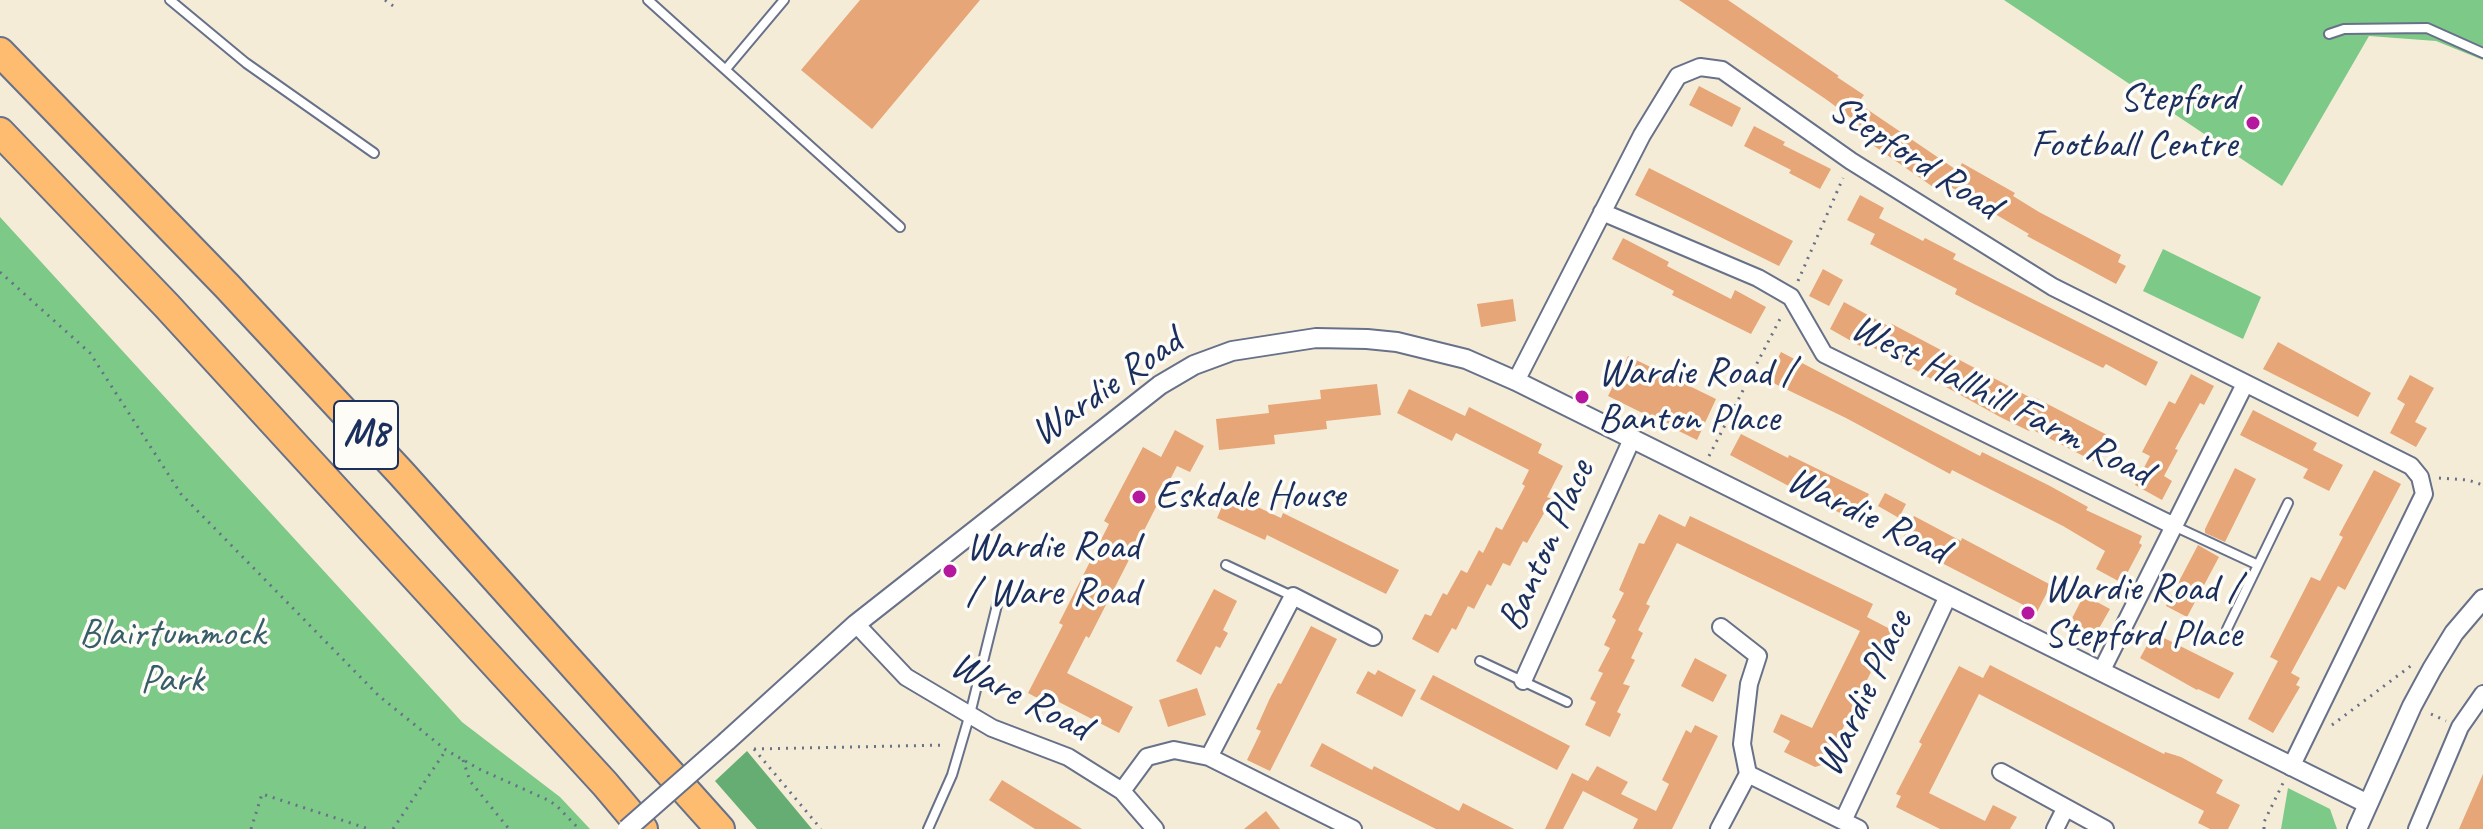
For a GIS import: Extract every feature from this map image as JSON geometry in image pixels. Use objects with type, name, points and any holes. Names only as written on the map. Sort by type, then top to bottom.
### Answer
[{"type":"highway","name":"M8","points":[[0,52],[227,286],[379,449],[720,829]]},
{"type":"highway","name":"M8","points":[[0,132],[178,318],[643,829]]},
{"type":"street","name":"Stepford Road","points":[[1516,381],[1642,135],[1678,76],[1700,67],[1722,70],[1851,161],[2053,287],[2411,466],[2420,477]]},
{"type":"street","points":[[1602,212],[1758,278],[1791,297]]},
{"type":"street","name":"West Hallhill Farm Road","points":[[1791,297],[1824,354],[2174,526]]},
{"type":"street","name":"Wardie Road","points":[[627,829],[856,624],[1160,385],[1194,365],[1232,351],[1316,338],[1367,339],[1436,351],[1466,359],[1516,381],[2101,672],[2295,759],[2368,804]]},
{"type":"street","points":[[2101,672],[2245,384]]},
{"type":"street","name":"Banton Place","points":[[1523,681],[1632,439]]},
{"type":"street","points":[[2295,759],[2424,494],[2420,477]]},
{"type":"street","points":[[1209,757],[1293,596],[1373,637]]},
{"type":"street","name":"Wardie Place","points":[[1851,825],[1948,596]]},
{"type":"street","points":[[2357,829],[2412,706],[2454,633],[2483,599]]},
{"type":"street","name":"Ware Road","points":[[856,624],[906,677],[992,728],[1068,757],[1122,791],[1155,829]]},
{"type":"street","points":[[1719,829],[1748,774],[1742,744],[1749,684],[1758,656],[1721,627]]},
{"type":"street","points":[[2417,829],[2460,727],[2483,694]]},
{"type":"street","points":[[1122,791],[1147,757],[1174,750],[1209,757],[1353,829]]},
{"type":"street","points":[[2001,772],[2105,829]]},
{"type":"street","points":[[1748,774],[1851,825]]},
{"type":"street","points":[[2055,829],[2065,809]]},
{"type":"lane","points":[[170,0],[246,63],[374,153]]},
{"type":"lane","points":[[648,0],[900,227]]},
{"type":"lane","points":[[726,69],[784,0]]},
{"type":"lane","points":[[2329,34],[2344,29],[2427,28],[2483,53]]},
{"type":"lane","points":[[2227,629],[2288,503]]},
{"type":"lane","points":[[2174,526],[2258,565]]},
{"type":"lane","points":[[1226,565],[1293,596]]},
{"type":"lane","points":[[928,829],[952,775],[999,597]]},
{"type":"lane","points":[[1480,661],[1567,702]]},
{"type":"path","points":[[385,0],[396,8]]},
{"type":"path","points":[[1700,474],[1791,297],[1851,161]]},
{"type":"path","points":[[0,272],[90,353],[181,494],[379,696],[446,750],[548,800],[579,829]]},
{"type":"path","points":[[2420,477],[2468,480],[2482,486]]},
{"type":"path","points":[[2264,829],[2264,822],[2295,759],[2418,660]]},
{"type":"path","points":[[2412,706],[2460,727]]},
{"type":"path","points":[[733,736],[754,749],[821,829]]},
{"type":"path","points":[[754,749],[961,744]]},
{"type":"path","points":[[393,829],[446,750]]},
{"type":"path","points":[[463,760],[470,781],[509,829]]},
{"type":"path","points":[[251,829],[262,794],[369,829]]},
{"type":"green space","name":"Stepford Football Centre","points":[[2004,0],[2483,0],[2483,60],[2436,41],[2369,36],[2282,186]]},
{"type":"green space","name":"Blairtummock Park","points":[[0,217],[462,722],[560,797],[590,829],[0,829]]},
{"type":"green space","points":[[2163,249],[2261,297],[2243,339],[2143,291]]},
{"type":"green space","points":[[747,751],[812,829],[757,829],[715,781]]},
{"type":"green space","points":[[2288,788],[2330,809],[2337,829],[2281,829]]},
{"type":"building","points":[[860,0],[980,0],[872,129],[801,70]]},
{"type":"building","points":[[1679,0],[1728,0],[1839,76],[1864,95],[1858,103],[1958,171],[1962,163],[2015,193],[2013,196],[2039,212],[2121,255],[2118,262],[2126,266],[2116,284],[2027,236],[2029,234],[1979,202],[1941,182],[1936,189],[1854,132],[1859,124],[1827,100]]},
{"type":"building","points":[[1699,86],[1741,108],[1732,127],[1689,105]]},
{"type":"building","points":[[1754,126],[1785,142],[1783,145],[1831,169],[1820,189],[1744,146]]},
{"type":"building","points":[[1649,168],[1793,241],[1779,266],[1635,195]]},
{"type":"building","points":[[1860,195],[1884,208],[1879,218],[1956,254],[1953,259],[2158,362],[2146,386],[2106,364],[2103,368],[1974,304],[1955,294],[1957,289],[1870,244],[1875,234],[1847,220]]},
{"type":"building","points":[[1623,238],[1669,262],[1667,266],[1731,299],[1735,290],[1766,307],[1751,334],[1672,295],[1674,291],[1612,259]]},
{"type":"building","points":[[1823,269],[1843,280],[1829,306],[1809,296]]},
{"type":"building","points":[[1513,299],[1516,321],[1481,327],[1477,304]]},
{"type":"building","points":[[1844,302],[2113,438],[2099,464],[2031,429],[2029,431],[2002,418],[1890,356],[1862,342],[1860,346],[1830,329]]},
{"type":"building","points":[[2278,342],[2371,393],[2358,417],[2263,369]]},
{"type":"building","points":[[1781,352],[1980,456],[1982,452],[2050,486],[2088,507],[2086,510],[2142,536],[2139,543],[2142,545],[2122,583],[2096,569],[2105,551],[2063,526],[1952,470],[1950,474],[1767,380]]},
{"type":"building","points":[[1628,356],[1716,399],[1697,440],[1608,396]]},
{"type":"building","points":[[2191,374],[2214,386],[2204,405],[2200,403],[2175,449],[2178,450],[2164,476],[2172,481],[2162,500],[2135,485],[2150,456],[2142,452],[2169,401],[2175,404]]},
{"type":"building","points":[[2410,375],[2434,388],[2415,422],[2427,428],[2416,447],[2390,433],[2405,404],[2397,399]]},
{"type":"building","points":[[1377,384],[1381,415],[1326,421],[1327,429],[1274,435],[1275,444],[1219,450],[1216,419],[1269,413],[1268,405],[1321,399],[1320,390]]},
{"type":"building","points":[[1409,389],[1465,416],[1469,407],[1542,444],[1538,453],[1563,466],[1547,497],[1552,499],[1527,543],[1523,541],[1510,566],[1503,563],[1474,609],[1468,606],[1456,630],[1452,628],[1438,653],[1412,639],[1425,614],[1431,616],[1443,593],[1447,595],[1461,570],[1467,573],[1479,550],[1483,553],[1496,527],[1502,530],[1525,486],[1522,484],[1529,470],[1456,433],[1452,441],[1397,413]]},
{"type":"building","points":[[2253,410],[2317,443],[2313,450],[2343,465],[2329,491],[2303,478],[2308,469],[2240,435]]},
{"type":"building","points":[[1175,430],[1204,446],[1190,472],[1177,466],[1089,638],[1086,636],[1067,673],[1133,707],[1119,733],[1055,700],[1052,706],[1028,693],[1109,524],[1104,521],[1143,447],[1161,457]]},
{"type":"building","points":[[1741,434],[1869,494],[1855,521],[1730,455]]},
{"type":"building","points":[[2235,468],[2256,479],[2225,542],[2205,533],[2205,529]]},
{"type":"building","points":[[2374,470],[2401,484],[2345,590],[2338,586],[2291,673],[2300,678],[2296,685],[2300,687],[2273,733],[2248,719],[2278,661],[2270,657],[2311,577],[2320,581],[2343,537],[2339,535]]},
{"type":"building","points":[[1228,493],[1281,518],[1283,513],[1399,570],[1386,594],[1267,535],[1265,540],[1217,518]]},
{"type":"building","points":[[1885,493],[1906,504],[1899,518],[1878,506]]},
{"type":"building","points":[[1659,514],[1685,527],[1690,516],[1873,604],[1867,617],[1892,630],[1825,764],[1815,767],[1784,752],[1790,741],[1773,732],[1781,714],[1812,728],[1860,631],[1677,543],[1646,604],[1650,606],[1638,630],[1643,633],[1631,658],[1635,660],[1623,684],[1630,686],[1617,712],[1621,714],[1610,737],[1585,725],[1596,702],[1590,699],[1603,673],[1598,671],[1610,648],[1604,645],[1616,620],[1612,617],[1624,593],[1619,590],[1639,543],[1644,544]]},
{"type":"building","points":[[1914,516],[2051,585],[2037,612],[1901,542]]},
{"type":"building","points":[[2198,545],[2219,557],[2187,617],[2166,606]]},
{"type":"building","points":[[1214,589],[1237,601],[1223,630],[1228,633],[1220,648],[1216,646],[1201,675],[1176,661]]},
{"type":"building","points":[[2084,595],[2110,609],[2093,639],[2068,626]]},
{"type":"building","points":[[1311,626],[1337,639],[1270,771],[1247,760],[1261,731],[1256,729],[1270,698],[1278,683],[1281,684]]},
{"type":"building","points":[[2154,633],[2234,673],[2219,699],[2140,658]]},
{"type":"building","points":[[1695,658],[1727,675],[1713,702],[1681,686]]},
{"type":"building","points":[[1990,665],[2164,754],[2181,757],[2223,780],[2216,793],[2240,805],[2228,829],[2210,829],[2198,823],[2204,811],[1979,694],[1929,793],[1985,821],[1993,805],[2017,817],[2010,829],[1940,829],[1896,807],[1901,796],[1896,794],[1922,744],[1919,742],[1959,666],[1983,678]]},
{"type":"building","points":[[1378,670],[1416,690],[1402,717],[1356,693],[1368,671],[1375,675]]},
{"type":"building","points":[[1433,675],[1570,746],[1557,770],[1420,699]]},
{"type":"building","points":[[1197,688],[1206,715],[1168,727],[1159,700]]},
{"type":"building","points":[[1695,725],[1718,736],[1672,829],[1633,829],[1638,819],[1583,791],[1563,829],[1545,829],[1572,773],[1588,781],[1597,766],[1628,782],[1621,794],[1656,811],[1669,784],[1662,780],[1686,730],[1691,733]]},
{"type":"building","points":[[1322,743],[1372,770],[1374,766],[1459,811],[1463,803],[1514,829],[1436,829],[1310,766]]},
{"type":"building","points":[[2483,774],[2483,829],[2459,829]]},
{"type":"building","points":[[1002,780],[1082,829],[1035,829],[989,800]]},
{"type":"building","points":[[1266,811],[1280,829],[1244,829]]},
{"type":"place","name":"Stepford Football Centre","points":[[2253,123]]},
{"type":"place","name":"Wardie Road / Banton Place","points":[[1582,397]]},
{"type":"place","name":"Eskdale House","points":[[1139,497]]},
{"type":"place","name":"Wardie Road / Ware Road","points":[[950,571]]},
{"type":"place","name":"Wardie Road / Stepford Place","points":[[2028,613]]}]
